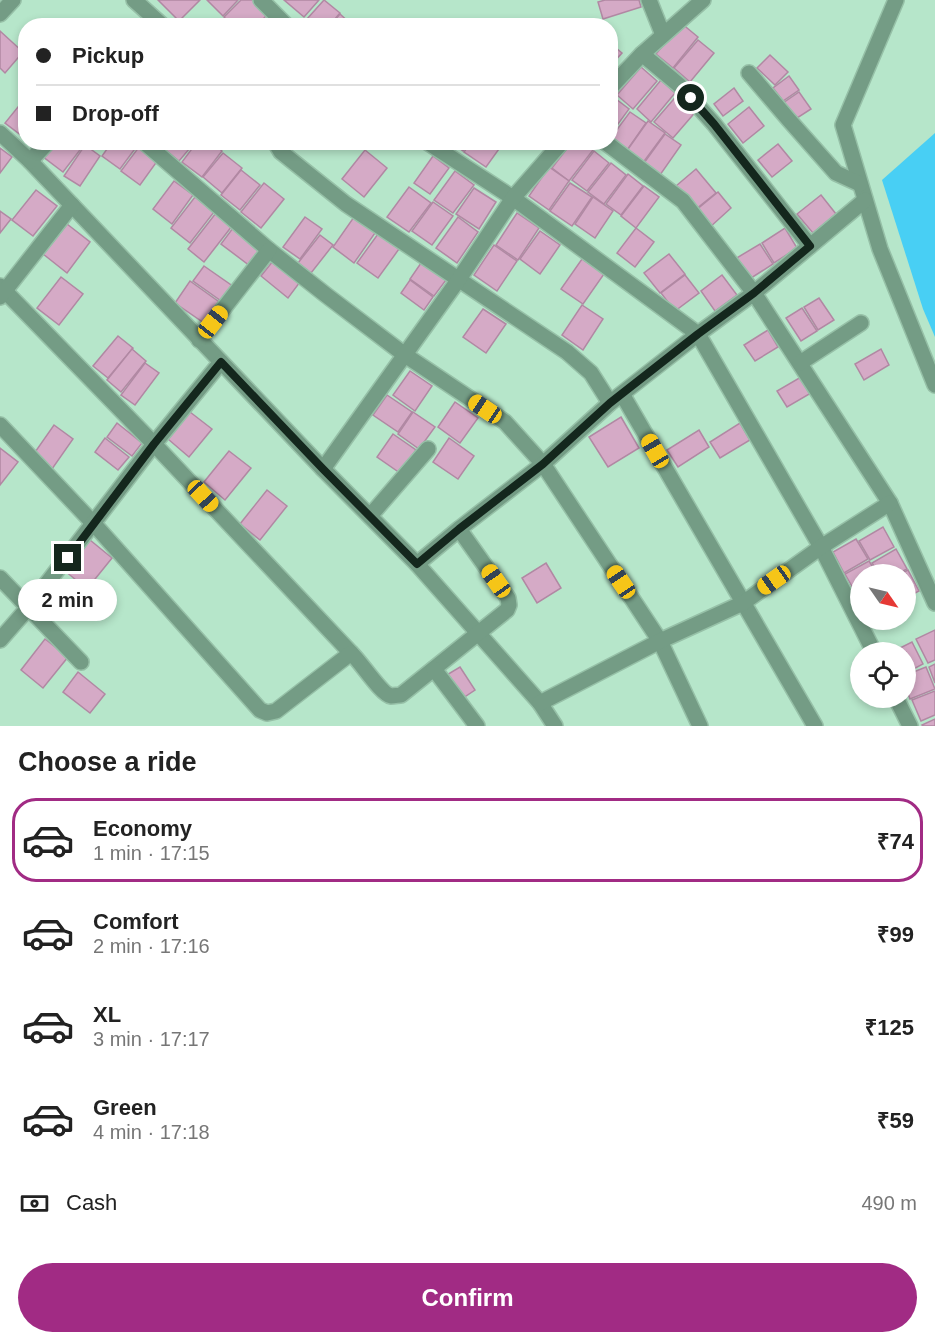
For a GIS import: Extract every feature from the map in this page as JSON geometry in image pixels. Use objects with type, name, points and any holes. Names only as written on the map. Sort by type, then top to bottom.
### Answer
[{"type":"street","points":[[0,14],[14,0]]},
{"type":"street","points":[[134,0],[154,18]]},
{"type":"street","points":[[261,0],[279,18]]},
{"type":"street","points":[[649,0],[663,35]]},
{"type":"street","points":[[618,80],[642,54],[703,0]]},
{"type":"street","points":[[896,0],[843,125],[880,249],[935,386]]},
{"type":"street","points":[[642,54],[679,86],[714,124],[810,246]]},
{"type":"street","points":[[749,73],[836,173],[860,184]]},
{"type":"street","points":[[0,133],[18,150]]},
{"type":"street","points":[[18,150],[417,564],[540,703],[555,726]]},
{"type":"street","points":[[30,161],[40,150]]},
{"type":"street","points":[[153,150],[269,250],[326,295],[405,355],[505,422],[543,464],[660,641],[700,726]]},
{"type":"street","points":[[280,150],[346,204],[567,352],[616,398],[743,603],[815,726]]},
{"type":"street","points":[[439,150],[513,198],[698,334],[821,546],[869,642]]},
{"type":"street","points":[[323,469],[459,279],[513,198],[555,150]]},
{"type":"street","points":[[616,150],[683,201],[754,293],[890,503],[935,603]]},
{"type":"street","points":[[417,564],[543,464],[616,398],[754,293],[865,200]]},
{"type":"street","points":[[72,205],[2,291],[154,444],[358,659],[383,691],[390,696],[401,695],[507,610],[510,605],[508,598],[459,529]]},
{"type":"street","points":[[199,340],[269,250]]},
{"type":"street","points":[[800,363],[861,324]]},
{"type":"street","points":[[0,640],[28,608],[154,444],[221,362]]},
{"type":"street","points":[[0,425],[94,524],[260,710],[267,713],[276,711],[351,653]]},
{"type":"street","points":[[370,516],[428,449]]},
{"type":"street","points":[[540,703],[660,641],[743,603],[821,546],[890,503]]},
{"type":"street","points":[[0,578],[81,662]]},
{"type":"street","points":[[434,669],[477,726]]},
{"type":"street","points":[[901,708],[910,726]]},
{"type":"water","points":[[935,133],[935,337],[923,309],[882,180]]},
{"type":"building","points":[[158,0],[200,0],[182,18],[176,18]]},
{"type":"building","points":[[207,0],[238,0],[223,16]]},
{"type":"building","points":[[241,0],[256,0],[269,13],[264,18],[224,17]]},
{"type":"building","points":[[284,0],[319,0],[304,17]]},
{"type":"building","points":[[324,0],[340,13],[336,18],[308,18]]},
{"type":"building","points":[[639,0],[641,7],[603,18],[598,2]]},
{"type":"building","points":[[681,23],[698,37],[673,68],[656,54]]},
{"type":"building","points":[[0,31],[18,47],[18,58],[5,73],[0,68]]},
{"type":"building","points":[[698,40],[714,53],[690,82],[674,68]]},
{"type":"building","points":[[770,55],[788,72],[775,85],[757,68]]},
{"type":"building","points":[[641,67],[657,81],[633,109],[618,94]]},
{"type":"building","points":[[789,76],[799,90],[783,101],[773,88]]},
{"type":"building","points":[[661,80],[675,93],[651,122],[637,109]]},
{"type":"building","points":[[734,88],[743,101],[723,116],[714,104]]},
{"type":"building","points":[[799,92],[811,109],[794,120],[783,103]]},
{"type":"building","points":[[679,93],[698,109],[673,138],[654,122]]},
{"type":"building","points":[[618,101],[629,109],[618,124]]},
{"type":"building","points":[[18,107],[18,133],[5,123]]},
{"type":"building","points":[[749,107],[764,126],[743,143],[728,124]]},
{"type":"building","points":[[630,112],[646,123],[625,153],[618,146],[618,128]]},
{"type":"building","points":[[648,121],[665,133],[642,164],[626,152]]},
{"type":"building","points":[[665,134],[681,145],[660,175],[644,163]]},
{"type":"building","points":[[778,144],[792,161],[772,177],[758,160]]},
{"type":"building","points":[[0,148],[12,157],[0,173]]},
{"type":"building","points":[[47,150],[80,150],[63,172],[42,156]]},
{"type":"building","points":[[82,150],[92,150],[100,156],[80,186],[64,176]]},
{"type":"building","points":[[106,150],[134,150],[120,169],[102,156]]},
{"type":"building","points":[[137,150],[143,150],[158,160],[140,185],[121,171]]},
{"type":"building","points":[[165,150],[188,150],[179,161]]},
{"type":"building","points":[[191,150],[222,151],[202,177],[182,162]]},
{"type":"building","points":[[365,150],[387,168],[364,197],[342,179]]},
{"type":"building","points":[[465,150],[498,150],[486,167],[464,152]]},
{"type":"building","points":[[566,150],[593,150],[569,181],[552,168]]},
{"type":"building","points":[[594,151],[609,163],[587,191],[572,180]]},
{"type":"building","points":[[223,153],[242,168],[222,193],[203,177]]},
{"type":"building","points":[[433,156],[449,168],[430,194],[414,183]]},
{"type":"building","points":[[611,163],[626,175],[604,204],[588,192]]},
{"type":"building","points":[[549,167],[569,181],[549,210],[529,196]]},
{"type":"building","points":[[696,169],[716,193],[696,209],[676,186]]},
{"type":"building","points":[[241,170],[260,185],[240,210],[221,195]]},
{"type":"building","points":[[455,171],[474,185],[453,213],[434,200]]},
{"type":"building","points":[[628,174],[643,186],[621,215],[606,204]]},
{"type":"building","points":[[174,181],[193,195],[172,224],[153,209]]},
{"type":"building","points":[[264,183],[284,199],[261,228],[241,212]]},
{"type":"building","points":[[570,183],[592,197],[572,226],[550,211]]},
{"type":"building","points":[[644,186],[659,197],[636,228],[621,216]]},
{"type":"building","points":[[409,187],[431,203],[409,232],[387,217]]},
{"type":"building","points":[[474,188],[496,202],[479,229],[456,214]]},
{"type":"building","points":[[36,190],[57,206],[33,236],[12,220]]},
{"type":"building","points":[[718,192],[731,208],[709,228],[695,211]]},
{"type":"building","points":[[821,195],[836,214],[813,233],[797,214]]},
{"type":"building","points":[[195,197],[214,212],[190,243],[171,228]]},
{"type":"building","points":[[593,197],[613,211],[595,238],[575,224]]},
{"type":"building","points":[[433,202],[453,216],[432,245],[412,231]]},
{"type":"building","points":[[0,211],[11,219],[0,233]]},
{"type":"building","points":[[216,213],[232,226],[204,262],[188,249]]},
{"type":"building","points":[[517,213],[539,228],[518,260],[496,245]]},
{"type":"building","points":[[305,217],[322,229],[300,259],[283,247]]},
{"type":"building","points":[[354,217],[375,233],[354,263],[333,247]]},
{"type":"building","points":[[458,217],[478,232],[457,263],[436,248]]},
{"type":"building","points":[[67,224],[90,242],[67,273],[43,254]]},
{"type":"building","points":[[233,228],[261,250],[250,266],[221,244]]},
{"type":"building","points":[[636,228],[654,242],[635,267],[617,253]]},
{"type":"building","points":[[785,228],[797,248],[774,263],[762,243]]},
{"type":"building","points":[[540,231],[560,245],[540,274],[520,259]]},
{"type":"building","points":[[378,234],[399,249],[378,278],[357,263]]},
{"type":"building","points":[[320,235],[333,245],[311,273],[298,263]]},
{"type":"building","points":[[760,244],[773,264],[748,280],[735,259]]},
{"type":"building","points":[[494,245],[517,261],[497,291],[474,275]]},
{"type":"building","points":[[669,254],[685,274],[660,293],[644,273]]},
{"type":"building","points":[[582,259],[604,274],[583,304],[561,289]]},
{"type":"building","points":[[273,261],[300,282],[288,298],[261,276]]},
{"type":"building","points":[[421,263],[446,280],[434,296],[410,279]]},
{"type":"building","points":[[204,266],[234,287],[224,303],[193,281]]},
{"type":"building","points":[[685,275],[699,293],[675,311],[661,293]]},
{"type":"building","points":[[722,275],[737,295],[715,311],[701,291]]},
{"type":"building","points":[[61,277],[83,294],[59,325],[37,308]]},
{"type":"building","points":[[410,280],[433,297],[424,310],[401,293]]},
{"type":"building","points":[[190,281],[222,304],[207,325],[175,303]]},
{"type":"building","points":[[819,298],[834,320],[818,330],[804,307]]},
{"type":"building","points":[[582,305],[603,319],[583,350],[562,335]]},
{"type":"building","points":[[802,308],[817,331],[801,341],[786,318]]},
{"type":"building","points":[[483,309],[506,324],[486,353],[463,337]]},
{"type":"building","points":[[768,330],[778,347],[755,361],[744,345]]},
{"type":"building","points":[[118,336],[133,348],[108,378],[93,366]]},
{"type":"building","points":[[132,349],[146,361],[121,392],[107,380]]},
{"type":"building","points":[[881,349],[889,365],[864,380],[855,364]]},
{"type":"building","points":[[145,363],[159,373],[135,405],[121,395]]},
{"type":"building","points":[[410,371],[432,386],[415,411],[393,395]]},
{"type":"building","points":[[801,377],[811,393],[787,407],[777,391]]},
{"type":"building","points":[[387,395],[412,412],[398,432],[373,415]]},
{"type":"building","points":[[455,402],[478,418],[460,443],[438,427]]},
{"type":"building","points":[[190,412],[212,429],[189,457],[168,439]]},
{"type":"building","points":[[413,412],[435,427],[419,449],[398,434]]},
{"type":"building","points":[[621,417],[639,448],[608,467],[589,437]]},
{"type":"building","points":[[117,423],[142,443],[132,456],[107,437]]},
{"type":"building","points":[[740,423],[750,440],[720,458],[710,442]]},
{"type":"building","points":[[54,425],[73,439],[52,469],[33,455]]},
{"type":"building","points":[[699,430],[709,447],[678,467],[667,450]]},
{"type":"building","points":[[393,434],[416,450],[400,473],[377,457]]},
{"type":"building","points":[[105,438],[129,457],[118,470],[95,452]]},
{"type":"building","points":[[449,438],[474,456],[458,479],[433,462]]},
{"type":"building","points":[[0,448],[18,462],[0,485]]},
{"type":"building","points":[[229,451],[251,468],[225,500],[204,482]]},
{"type":"building","points":[[267,490],[287,506],[260,540],[240,524]]},
{"type":"building","points":[[883,527],[894,547],[870,560],[859,541]]},
{"type":"building","points":[[856,539],[868,559],[859,564],[850,564],[850,570],[844,573],[833,552]]},
{"type":"building","points":[[90,540],[112,558],[87,589],[65,571]]},
{"type":"building","points":[[896,549],[904,564],[873,564]]},
{"type":"building","points":[[546,563],[561,588],[537,603],[522,578]]},
{"type":"building","points":[[850,571],[850,583],[845,574]]},
{"type":"building","points":[[935,630],[935,660],[928,663],[916,639]]},
{"type":"building","points":[[45,639],[68,657],[43,688],[21,670]]},
{"type":"building","points":[[916,650],[923,664],[916,668]]},
{"type":"building","points":[[935,664],[935,683],[929,667]]},
{"type":"building","points":[[460,667],[475,690],[460,700],[445,676]]},
{"type":"building","points":[[926,667],[935,689],[916,697],[916,671]]},
{"type":"building","points":[[78,672],[105,694],[90,713],[63,692]]},
{"type":"building","points":[[935,691],[935,715],[921,721],[915,708],[916,698]]},
{"type":"building","points":[[935,719],[935,726],[922,725]]},
{"type":"route","points":[[68,558],[154,444],[221,362],[417,564],[543,464],[610,403],[754,293],[810,246],[691,98]]}]
